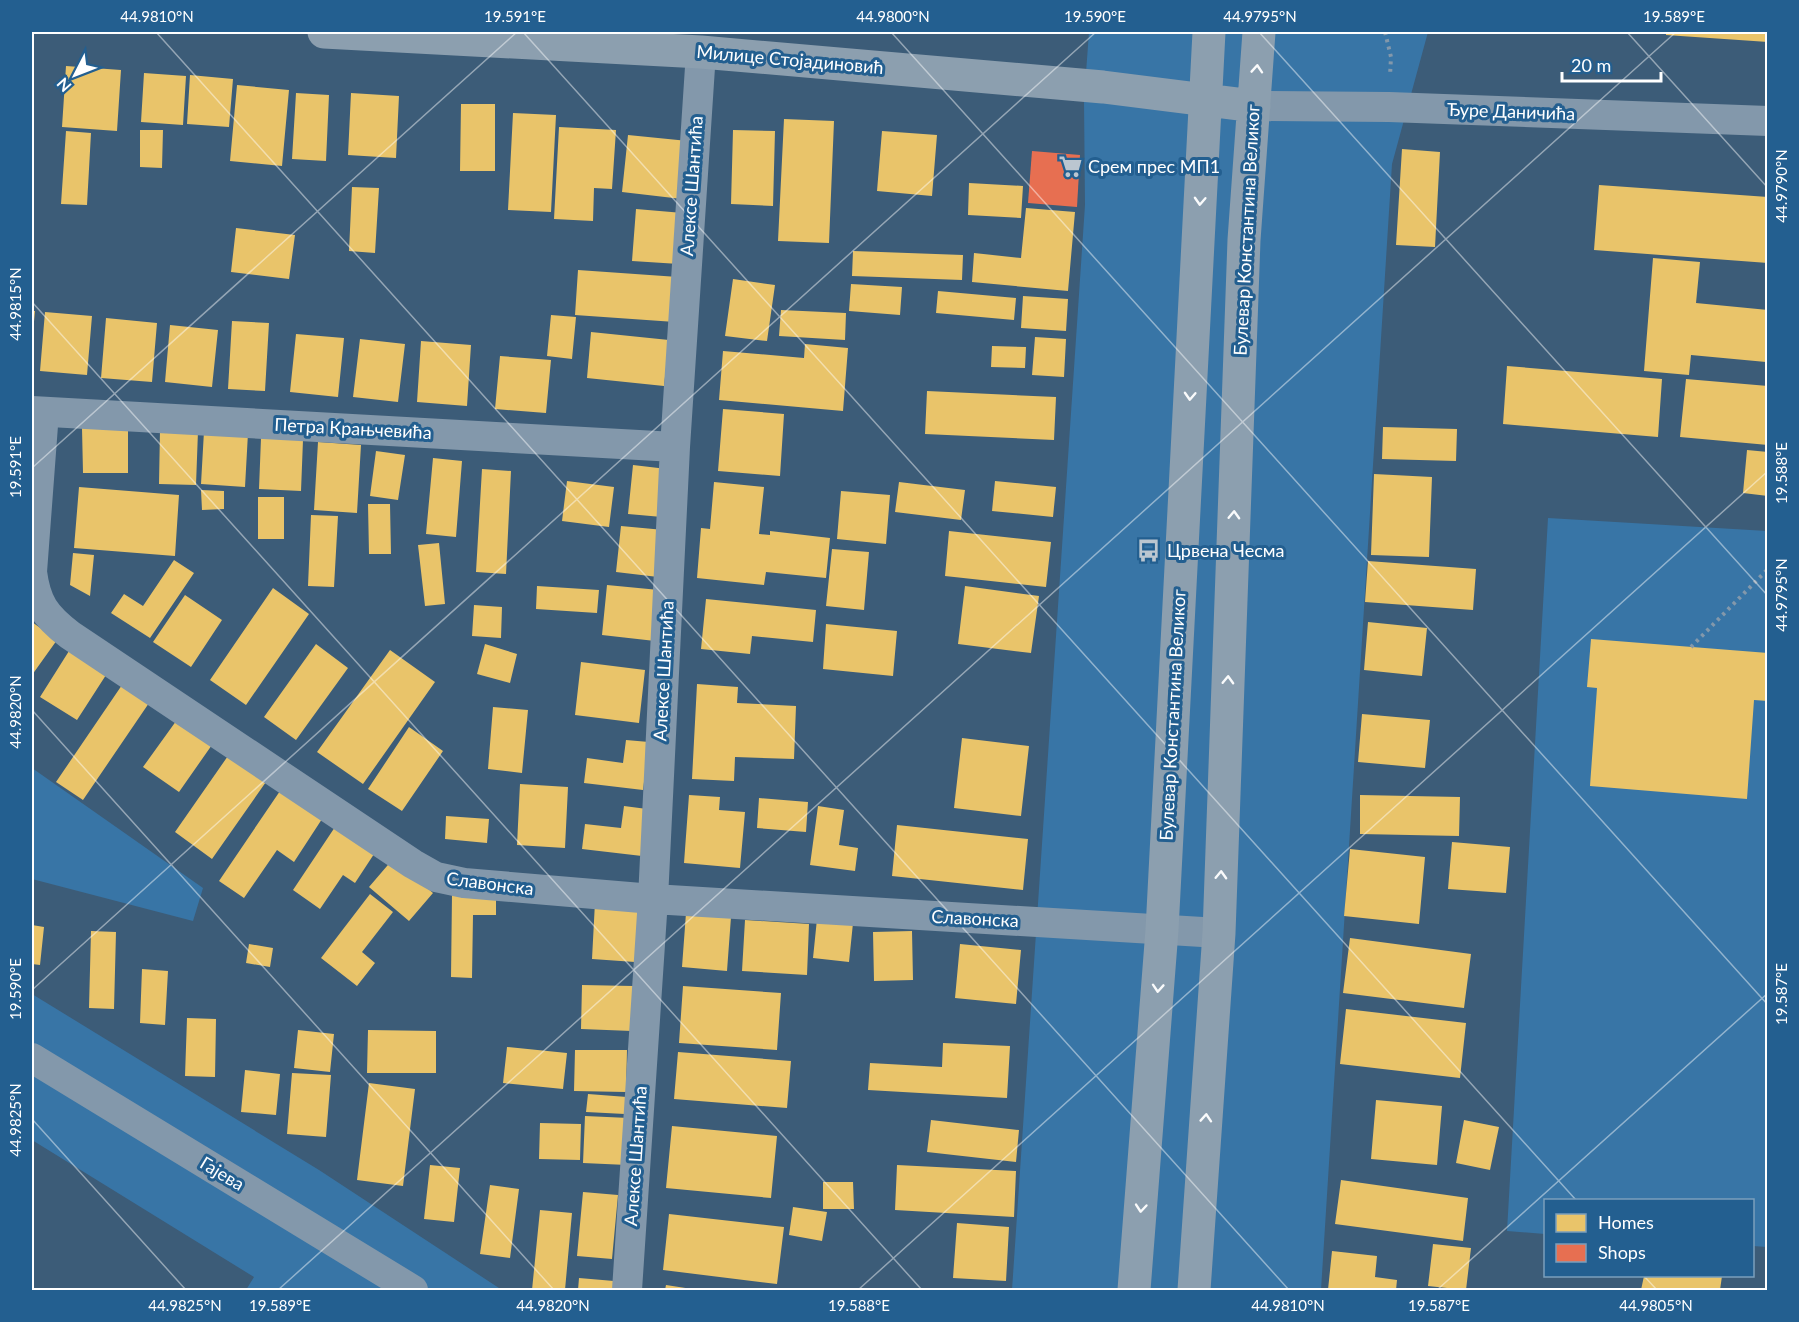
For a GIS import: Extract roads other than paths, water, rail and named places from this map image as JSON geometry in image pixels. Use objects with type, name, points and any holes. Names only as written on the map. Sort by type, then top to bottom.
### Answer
[{"type":"main road","name":"Милице Стојадиновић","points":[[324,32],[701,52],[1102,87],[1254,106]]},
{"type":"main road","name":"Булевар Константина Великог","points":[[1134,1290],[1162,930],[1209,32]]},
{"type":"main road","name":"Булевар Константина Великог","points":[[1194,1290],[1219,933],[1244,240],[1259,32]]},
{"type":"street","name":"Алексе Шантића","points":[[627,1290],[653,899],[675,447],[701,52]]},
{"type":"street","name":"Ђуре Даничића","points":[[1254,106],[1389,107],[1767,121]]},
{"type":"street","name":"Петра Крањчевића","points":[[38,411],[675,447]]},
{"type":"street","name":"Славонска","points":[[38,411],[32,572],[34,588],[40,603],[56,624],[413,864],[436,876],[464,883],[653,899],[1219,933]]},
{"type":"street","name":"Гајева","points":[[32,1058],[413,1290]]},
{"type":"place","name":"Срем прес МП1","points":[[1070,167]]},
{"type":"place","name":"Црвена Чесма","points":[[1149,551]]}]
